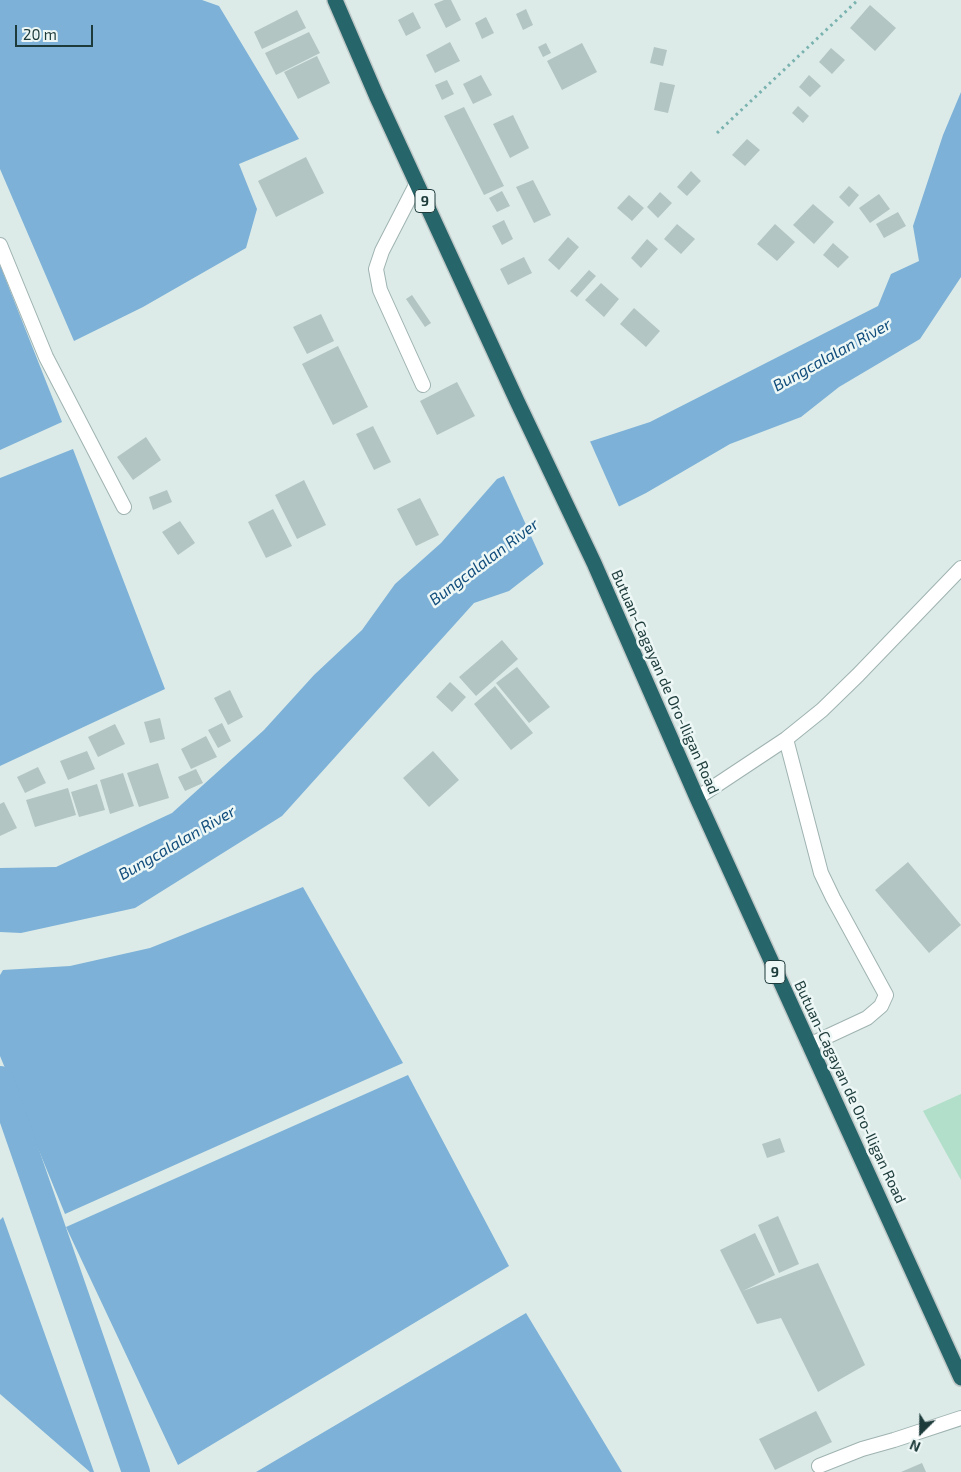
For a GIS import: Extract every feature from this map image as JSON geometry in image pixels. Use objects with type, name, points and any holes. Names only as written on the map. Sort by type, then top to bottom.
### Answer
[{"type":"highway","name":"Butuan-Cagayan de Oro-Iligan Road","points":[[335,0],[516,401],[594,563],[697,798],[961,1378]]},
{"type":"lane","points":[[417,183],[382,251],[376,269],[380,290],[424,385]]},
{"type":"lane","points":[[0,245],[46,357],[124,507]]},
{"type":"lane","points":[[697,798],[786,739],[822,710],[961,568]]},
{"type":"lane","points":[[786,739],[821,873],[886,995],[881,1006],[867,1018],[809,1045]]},
{"type":"lane","points":[[819,1466],[862,1449],[961,1418]]},
{"type":"path","points":[[717,133],[858,0]]},
{"type":"green space","points":[[961,1094],[961,1180],[923,1111]]},
{"type":"water","points":[[0,0],[202,0],[219,6],[299,139],[239,164],[257,209],[246,248],[143,307],[74,341],[0,169]]},
{"type":"water","name":"Bungcalalan River","points":[[961,92],[961,277],[920,339],[839,387],[801,417],[730,444],[646,493],[614,509],[509,591],[474,603],[282,816],[135,908],[21,933],[0,932],[0,868],[56,867],[172,813],[264,730],[314,675],[362,630],[395,584],[441,543],[497,479],[564,450],[650,422],[878,306],[891,274],[919,261],[913,226],[943,135]]},
{"type":"water","points":[[0,265],[62,422],[0,450]]},
{"type":"water","points":[[73,449],[165,689],[0,766],[0,478]]},
{"type":"water","points":[[303,887],[403,1063],[65,1214],[0,1056],[0,975],[3,970],[70,966],[150,948]]},
{"type":"water","points":[[408,1075],[509,1266],[178,1465],[66,1227]]},
{"type":"water","points":[[3,1217],[94,1472],[90,1472],[0,1394],[0,1220]]},
{"type":"water","points":[[526,1313],[622,1472],[256,1472]]},
{"type":"pier","points":[[589,439],[620,509],[545,567],[503,474]]},
{"type":"building","points":[[444,0],[451,0],[461,20],[446,28],[434,4]]},
{"type":"building","points":[[870,5],[896,28],[875,51],[850,28]]},
{"type":"building","points":[[526,9],[533,25],[523,30],[516,14]]},
{"type":"building","points":[[297,10],[306,28],[262,49],[254,32]]},
{"type":"building","points":[[413,12],[421,28],[406,36],[398,20]]},
{"type":"building","points":[[486,17],[494,33],[482,39],[475,23]]},
{"type":"building","points":[[309,32],[320,53],[276,75],[265,53]]},
{"type":"building","points":[[450,42],[460,61],[435,73],[426,55]]},
{"type":"building","points":[[546,43],[551,53],[543,57],[538,47]]},
{"type":"building","points":[[582,43],[597,72],[562,90],[547,61]]},
{"type":"building","points":[[654,47],[667,50],[663,66],[650,63]]},
{"type":"building","points":[[831,48],[845,60],[832,74],[819,62]]},
{"type":"building","points":[[317,56],[330,83],[298,99],[284,72]]},
{"type":"building","points":[[481,75],[492,95],[473,104],[463,84]]},
{"type":"building","points":[[809,75],[821,86],[810,97],[799,87]]},
{"type":"building","points":[[447,80],[454,94],[442,100],[435,85]]},
{"type":"building","points":[[660,82],[675,85],[668,113],[654,110]]},
{"type":"building","points":[[798,106],[809,116],[803,123],[792,113]]},
{"type":"building","points":[[464,107],[504,186],[484,195],[444,116]]},
{"type":"building","points":[[513,115],[529,148],[510,158],[493,124]]},
{"type":"building","points":[[747,139],[760,150],[745,166],[732,155]]},
{"type":"building","points":[[306,157],[324,193],[276,217],[258,181]]},
{"type":"building","points":[[691,171],[701,181],[687,196],[677,187]]},
{"type":"building","points":[[533,180],[551,215],[534,223],[516,187]]},
{"type":"building","points":[[849,186],[859,195],[849,207],[839,197]]},
{"type":"building","points":[[502,191],[510,206],[497,212],[489,198]]},
{"type":"building","points":[[660,192],[672,203],[658,218],[647,207]]},
{"type":"building","points":[[879,194],[890,209],[870,223],[859,208]]},
{"type":"building","points":[[629,195],[644,208],[632,221],[617,208]]},
{"type":"building","points":[[813,204],[834,222],[814,244],[793,225]]},
{"type":"building","points":[[898,212],[906,226],[884,238],[876,224]]},
{"type":"building","points":[[504,220],[513,239],[502,245],[492,226]]},
{"type":"building","points":[[677,224],[695,239],[681,254],[664,239]]},
{"type":"building","points":[[775,224],[795,242],[777,261],[757,244]]},
{"type":"building","points":[[568,237],[579,247],[559,270],[548,260]]},
{"type":"building","points":[[647,239],[658,249],[641,268],[631,258]]},
{"type":"building","points":[[833,243],[849,257],[838,268],[823,255]]},
{"type":"building","points":[[524,257],[532,273],[508,285],[500,269]]},
{"type":"building","points":[[589,270],[596,276],[577,297],[570,291]]},
{"type":"building","points":[[601,283],[619,299],[604,317],[585,300]]},
{"type":"building","points":[[412,295],[431,323],[425,327],[406,299]]},
{"type":"building","points":[[634,308],[660,331],[646,347],[620,324]]},
{"type":"building","points":[[321,314],[334,341],[307,354],[293,327]]},
{"type":"building","points":[[338,346],[368,407],[333,425],[302,364]]},
{"type":"building","points":[[457,382],[475,416],[437,435],[420,401]]},
{"type":"building","points":[[373,426],[391,462],[374,470],[356,434]]},
{"type":"building","points":[[146,437],[161,460],[133,480],[117,457]]},
{"type":"building","points":[[304,480],[326,525],[297,539],[275,495]]},
{"type":"building","points":[[167,490],[172,502],[153,510],[149,497]]},
{"type":"building","points":[[420,498],[439,535],[416,546],[397,509]]},
{"type":"building","points":[[273,509],[292,546],[266,558],[248,522]]},
{"type":"building","points":[[180,521],[195,543],[178,555],[162,532]]},
{"type":"building","points":[[502,640],[518,659],[476,696],[459,677]]},
{"type":"building","points":[[517,667],[550,707],[529,723],[496,683]]},
{"type":"building","points":[[450,682],[466,697],[452,712],[436,697]]},
{"type":"building","points":[[495,686],[533,733],[511,750],[474,704]]},
{"type":"building","points":[[230,690],[243,717],[228,725],[214,698]]},
{"type":"building","points":[[160,718],[165,739],[150,743],[144,722]]},
{"type":"building","points":[[222,723],[231,741],[218,748],[208,730]]},
{"type":"building","points":[[115,724],[125,744],[98,757],[88,737]]},
{"type":"building","points":[[206,736],[217,757],[191,769],[181,749]]},
{"type":"building","points":[[87,751],[95,769],[68,780],[60,761]]},
{"type":"building","points":[[433,751],[459,780],[429,807],[403,778]]},
{"type":"building","points":[[158,763],[169,798],[139,807],[127,773]]},
{"type":"building","points":[[38,767],[46,783],[25,793],[17,777]]},
{"type":"building","points":[[196,769],[203,783],[185,791],[178,777]]},
{"type":"building","points":[[123,773],[134,806],[110,814],[100,780]]},
{"type":"building","points":[[97,784],[105,810],[79,817],[71,792]]},
{"type":"building","points":[[68,788],[76,815],[35,827],[26,800]]},
{"type":"building","points":[[4,802],[17,828],[0,836],[0,804]]},
{"type":"building","points":[[908,862],[961,925],[929,953],[875,890]]},
{"type":"building","points":[[780,1138],[785,1152],[767,1158],[762,1144]]},
{"type":"building","points":[[778,1216],[799,1264],[779,1273],[758,1225]]},
{"type":"building","points":[[755,1233],[775,1275],[743,1291],[818,1263],[865,1365],[818,1392],[781,1318],[757,1324],[720,1250]]},
{"type":"building","points":[[816,1411],[832,1442],[775,1470],[759,1439]]},
{"type":"building","points":[[922,1463],[926,1472],[901,1472]]},
{"type":"waterway","points":[[0,1080],[136,1472]]}]
